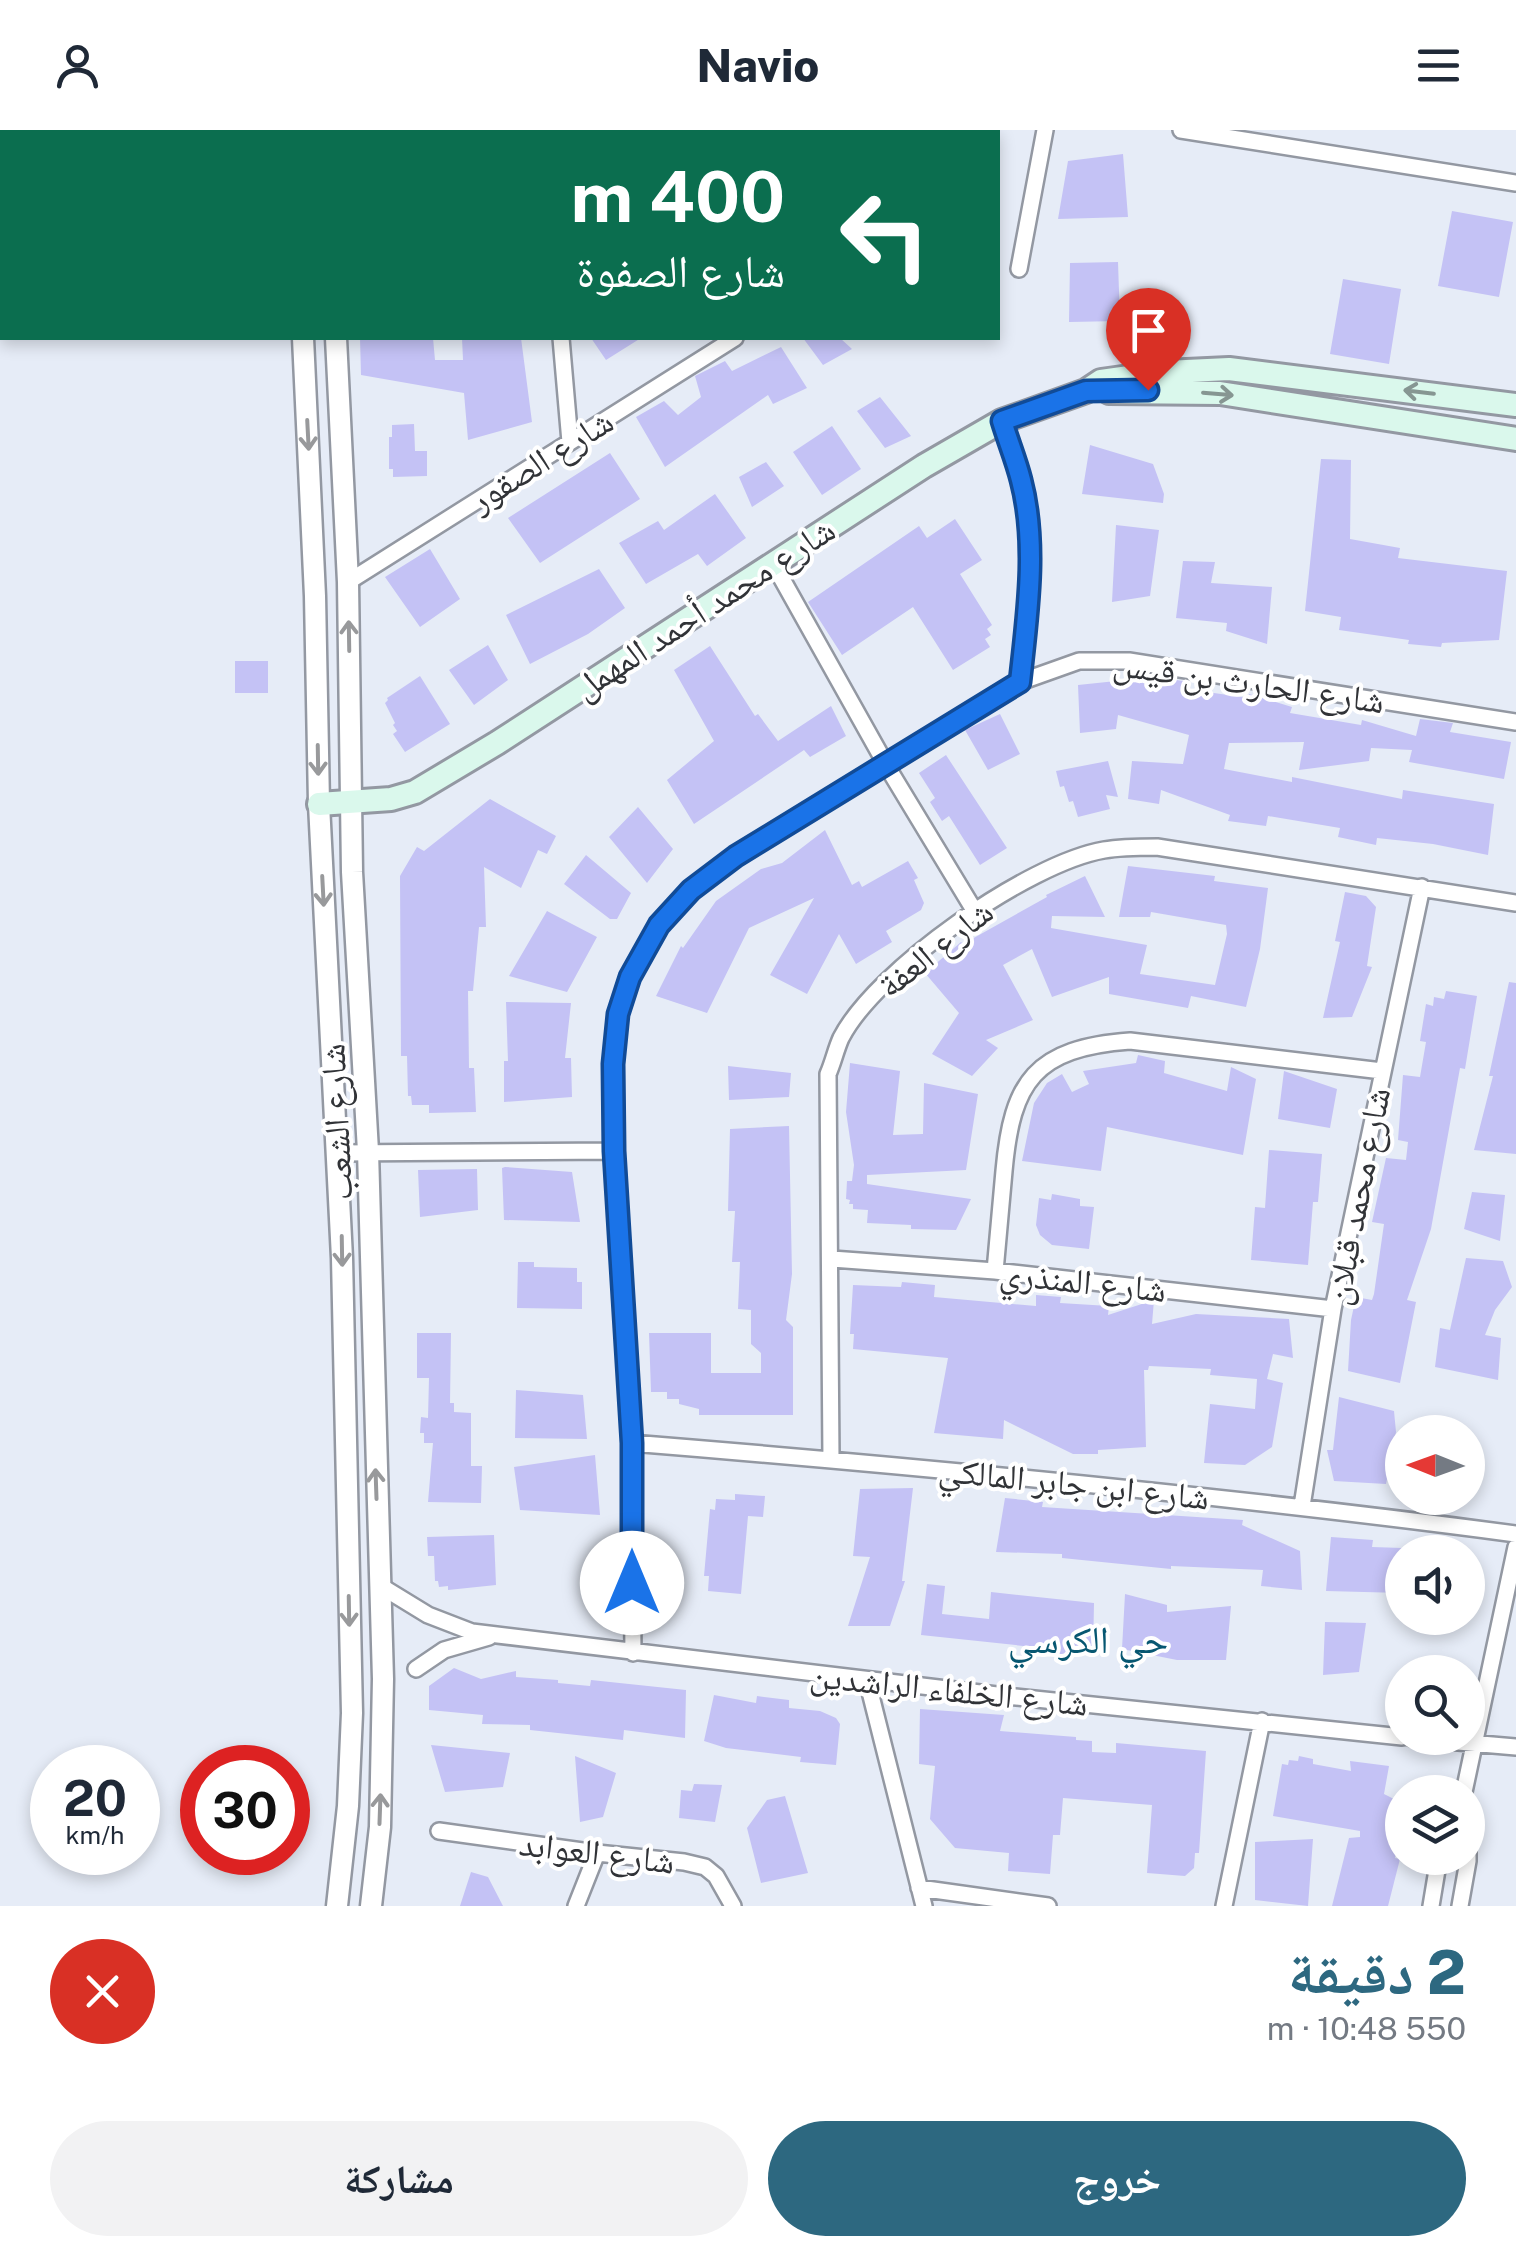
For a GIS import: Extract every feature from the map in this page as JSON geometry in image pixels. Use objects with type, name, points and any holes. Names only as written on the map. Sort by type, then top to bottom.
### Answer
[{"type":"main road","name":"شارع محمد أحمد المهمل","points":[[319,804],[391,800],[415,792],[924,466],[1002,421],[1112,378],[1229,369],[1516,405]]},
{"type":"main road","name":"شارع محمد أحمد المهمل","points":[[1086,391],[1220,393],[1516,439]]},
{"type":"street","points":[[1019,268],[1044,130]]},
{"type":"street","points":[[1181,130],[1248,134],[1516,182]]},
{"type":"street","name":"شارع الشعب","points":[[303,340],[315,596],[319,804],[339,1153],[352,1713],[348,1806],[336,1906]]},
{"type":"street","name":"شارع الشعب","points":[[336,340],[348,582],[356,976],[368,1152],[380,1585],[380,1827],[371,1906]]},
{"type":"street","points":[[560,340],[570,442]]},
{"type":"street","name":"شارع الصقور","points":[[348,582],[732,340]]},
{"type":"street","points":[[1002,421],[1022,483],[1026,517],[1028,587],[1020,682]]},
{"type":"street","points":[[772,563],[974,910]]},
{"type":"street","name":"شارع الحارث بن قيس","points":[[633,1653],[632,1443],[614,1151],[613,1064],[618,1014],[630,977],[659,925],[691,890],[736,856],[1020,682],[1079,661],[1129,661],[1516,722]]},
{"type":"street","name":"شارع العفة","points":[[831,1459],[828,1074],[842,1038],[879,989],[974,910],[1071,860],[1101,850],[1157,847],[1516,904]]},
{"type":"street","name":"شارع محمد قبلان","points":[[1302,1506],[1333,1309],[1422,888]]},
{"type":"street","points":[[995,1271],[1008,1126],[1020,1091],[1053,1060],[1098,1044],[1130,1042],[1382,1071]]},
{"type":"street","points":[[339,1153],[614,1151]]},
{"type":"street","name":"شارع المنذري","points":[[832,1259],[995,1271],[1333,1309]]},
{"type":"street","name":"شارع ابن جابر المالكي","points":[[632,1443],[1302,1506],[1516,1534]]},
{"type":"street","points":[[1485,1700],[1516,1547]]},
{"type":"street","name":"شارع الخلفاء الراشدين","points":[[380,1585],[449,1625],[496,1635],[867,1680],[1385,1734]]},
{"type":"street","name":"شارع الخلفاء الراشدين","points":[[416,1669],[444,1650],[496,1635]]},
{"type":"street","points":[[867,1680],[924,1906]]},
{"type":"street","points":[[1224,1906],[1262,1721]]},
{"type":"street","points":[[1485,1745],[1516,1747]]},
{"type":"street","name":"شارع العوابد","points":[[439,1831],[684,1862],[706,1868],[728,1892],[733,1906]]},
{"type":"street","points":[[576,1906],[597,1853]]},
{"type":"street","points":[[1431,1906],[1436,1875]]},
{"type":"street","points":[[1460,1906],[1465,1875]]},
{"type":"street","points":[[918,1888],[1048,1906]]},
{"type":"building","points":[[1123,154],[1128,217],[1058,219],[1068,161]]},
{"type":"building","points":[[1452,211],[1513,222],[1499,297],[1438,286]]},
{"type":"building","points":[[1118,262],[1120,321],[1069,322],[1070,263]]},
{"type":"building","points":[[1343,279],[1401,289],[1389,364],[1330,354]]},
{"type":"building","points":[[360,340],[433,340],[435,360],[463,360],[462,340],[521,340],[532,422],[468,440],[464,393],[361,375]]},
{"type":"building","points":[[592,340],[638,340],[606,360]]},
{"type":"building","points":[[804,340],[842,340],[852,349],[823,365]]},
{"type":"building","points":[[781,347],[807,388],[773,404],[768,395],[665,467],[636,417],[664,401],[678,415],[701,397],[695,376],[725,361],[732,371]]},
{"type":"building","points":[[880,397],[911,436],[885,448],[857,411]]},
{"type":"building","points":[[414,424],[415,451],[427,451],[427,476],[393,477],[393,469],[389,469],[392,425]]},
{"type":"building","points":[[832,426],[861,469],[822,495],[793,452]]},
{"type":"building","points":[[1090,445],[1153,464],[1164,494],[1163,503],[1082,494]]},
{"type":"building","points":[[610,453],[640,499],[540,563],[508,518]]},
{"type":"building","points":[[1321,459],[1351,460],[1350,539],[1400,548],[1398,558],[1507,571],[1499,640],[1442,643],[1441,647],[1408,644],[1409,640],[1339,630],[1341,617],[1305,611]]},
{"type":"building","points":[[766,462],[784,486],[752,507],[739,477]]},
{"type":"building","points":[[715,494],[746,538],[707,566],[698,554],[646,584],[619,543],[658,521],[664,530]]},
{"type":"building","points":[[955,519],[982,560],[960,574],[992,625],[987,629],[991,635],[985,639],[990,647],[953,670],[913,607],[842,655],[808,602],[919,526],[927,538]]},
{"type":"building","points":[[1116,525],[1159,530],[1150,596],[1112,602]]},
{"type":"building","points":[[430,549],[460,599],[420,627],[385,577]]},
{"type":"building","points":[[1183,561],[1215,562],[1211,583],[1272,587],[1267,644],[1226,631],[1227,623],[1176,618]]},
{"type":"building","points":[[599,569],[625,608],[588,634],[530,664],[506,615]]},
{"type":"building","points":[[488,645],[508,680],[474,705],[449,670]]},
{"type":"building","points":[[710,646],[755,716],[758,714],[778,741],[831,706],[846,736],[810,757],[804,750],[694,824],[667,780],[714,741],[674,670]]},
{"type":"building","points":[[235,661],[268,661],[268,693],[235,693]]},
{"type":"building","points":[[1145,675],[1189,682],[1186,689],[1249,698],[1249,694],[1292,707],[1290,713],[1361,725],[1362,720],[1416,736],[1420,719],[1453,723],[1450,732],[1511,742],[1504,779],[1409,762],[1412,750],[1371,748],[1369,761],[1299,770],[1304,742],[1229,743],[1224,769],[1292,782],[1292,777],[1402,799],[1403,790],[1494,804],[1488,855],[1377,838],[1376,845],[1338,837],[1340,828],[1268,816],[1266,826],[1228,821],[1230,815],[1161,790],[1159,804],[1128,799],[1132,761],[1183,764],[1189,735],[1118,715],[1116,729],[1080,733],[1078,685]]},
{"type":"building","points":[[420,676],[450,724],[405,752],[393,734],[397,731],[395,723],[385,703]]},
{"type":"building","points":[[1000,714],[1020,754],[988,770],[965,730]]},
{"type":"building","points":[[946,755],[1007,848],[980,865],[949,816],[942,821],[930,802],[935,798],[919,773]]},
{"type":"building","points":[[1108,761],[1118,797],[1106,795],[1110,809],[1078,817],[1064,786],[1060,787],[1056,771]]},
{"type":"building","points":[[490,799],[556,836],[547,854],[538,850],[521,888],[484,867],[486,927],[479,927],[473,991],[468,991],[469,1068],[474,1068],[476,1112],[429,1113],[429,1105],[412,1105],[408,1096],[407,1056],[401,1056],[400,876],[417,847],[424,851]]},
{"type":"building","points":[[638,807],[673,849],[647,883],[609,837]]},
{"type":"building","points":[[825,830],[852,885],[859,881],[862,887],[908,861],[918,878],[914,880],[924,903],[921,910],[886,931],[892,942],[856,964],[839,934],[807,994],[770,975],[814,898],[749,928],[707,1013],[656,996],[681,946],[716,901],[761,869],[782,863]]},
{"type":"building","points":[[586,855],[631,893],[617,919],[610,919],[564,884]]},
{"type":"building","points":[[1128,866],[1215,876],[1214,881],[1268,888],[1260,949],[1246,1007],[1191,996],[1188,1008],[1109,994],[1109,977],[1052,997],[1032,949],[1003,965],[1033,1020],[986,1040],[998,1048],[972,1076],[932,1054],[959,1013],[925,973],[961,942],[1085,876],[1105,917],[1052,916],[1051,928],[1147,945],[1140,974],[1215,985],[1226,925],[1151,912],[1150,917],[1119,917]]},
{"type":"building","points":[[1345,892],[1366,896],[1376,907],[1367,966],[1372,967],[1352,1017],[1323,1018],[1340,942],[1335,941]]},
{"type":"building","points":[[547,911],[597,937],[567,992],[509,976]]},
{"type":"building","points":[[1509,982],[1516,983],[1516,1154],[1474,1150],[1493,1076],[1489,1076]]},
{"type":"building","points":[[1446,991],[1477,996],[1431,1229],[1407,1300],[1416,1302],[1400,1383],[1348,1371],[1351,1320],[1356,1297],[1372,1300],[1374,1294],[1384,1224],[1372,1222],[1386,1158],[1406,1160],[1408,1142],[1398,1140],[1403,1075],[1420,1077],[1426,1042],[1420,1041],[1426,1004],[1433,1006],[1434,997],[1444,999]]},
{"type":"building","points":[[506,1002],[571,1003],[565,1058],[571,1058],[572,1097],[504,1102],[504,1061],[508,1061]]},
{"type":"building","points":[[1138,1055],[1165,1061],[1164,1073],[1227,1091],[1231,1067],[1256,1079],[1243,1155],[1107,1127],[1101,1171],[1022,1161],[1034,1103],[1047,1083],[1062,1074],[1072,1092],[1089,1084],[1083,1071],[1136,1063]]},
{"type":"building","points":[[850,1063],[900,1071],[893,1135],[923,1134],[924,1083],[978,1094],[966,1170],[867,1175],[867,1184],[971,1199],[956,1230],[867,1223],[868,1210],[853,1209],[853,1204],[849,1204],[847,1181],[852,1181],[854,1165],[846,1112]]},
{"type":"building","points":[[728,1066],[791,1073],[789,1097],[729,1100]]},
{"type":"building","points":[[1284,1071],[1337,1089],[1330,1128],[1278,1119]]},
{"type":"building","points":[[789,1126],[792,1274],[786,1320],[793,1327],[793,1415],[699,1415],[699,1409],[679,1404],[679,1399],[667,1399],[667,1392],[651,1392],[649,1333],[711,1333],[711,1373],[761,1373],[761,1353],[751,1344],[751,1310],[738,1309],[740,1262],[732,1262],[735,1211],[728,1211],[730,1129]]},
{"type":"building","points":[[1269,1150],[1322,1154],[1308,1265],[1251,1260],[1255,1207],[1265,1208]]},
{"type":"building","points":[[505,1167],[572,1172],[580,1222],[504,1220]]},
{"type":"building","points":[[477,1169],[478,1210],[420,1217],[418,1170]]},
{"type":"building","points":[[1472,1192],[1505,1195],[1500,1241],[1464,1229]]},
{"type":"building","points":[[1052,1194],[1080,1199],[1080,1206],[1094,1207],[1089,1249],[1052,1245],[1040,1235],[1036,1225],[1039,1198],[1051,1200]]},
{"type":"building","points":[[1466,1258],[1503,1261],[1512,1287],[1495,1310],[1485,1335],[1501,1338],[1498,1380],[1435,1367],[1440,1328],[1450,1330]]},
{"type":"building","points":[[518,1262],[534,1262],[534,1267],[577,1268],[577,1282],[582,1282],[582,1309],[517,1308]]},
{"type":"building","points":[[902,1282],[935,1285],[934,1297],[1036,1306],[1036,1295],[1061,1297],[1060,1303],[1109,1306],[1108,1315],[1154,1300],[1152,1324],[1196,1314],[1289,1319],[1293,1358],[1273,1354],[1267,1379],[1283,1383],[1272,1447],[1245,1465],[1204,1463],[1210,1404],[1255,1409],[1257,1379],[1210,1375],[1211,1369],[1149,1366],[1144,1370],[1146,1447],[1073,1454],[1004,1420],[1003,1439],[934,1433],[948,1358],[853,1349],[853,1285],[901,1287]]},
{"type":"building","points":[[417,1333],[451,1333],[450,1403],[454,1403],[454,1412],[471,1413],[471,1466],[482,1466],[481,1503],[428,1502],[433,1443],[424,1443],[424,1433],[420,1433],[421,1417],[428,1418],[429,1378],[417,1378]]},
{"type":"building","points":[[516,1390],[583,1395],[587,1439],[515,1438]]},
{"type":"building","points":[[1339,1397],[1394,1411],[1394,1415],[1385,1415],[1385,1484],[1334,1481],[1327,1450],[1333,1450]]},
{"type":"building","points":[[595,1455],[600,1515],[520,1510],[514,1467]]},
{"type":"building","points":[[913,1488],[905,1581],[890,1626],[848,1626],[870,1557],[853,1556],[860,1489]]},
{"type":"building","points":[[735,1494],[765,1496],[763,1517],[748,1516],[741,1594],[708,1591],[709,1576],[704,1576],[710,1509],[715,1510],[716,1499],[735,1500]]},
{"type":"building","points":[[1005,1498],[1043,1502],[1042,1507],[1243,1520],[1242,1525],[1300,1551],[1302,1590],[1261,1586],[1263,1570],[1171,1569],[1062,1558],[1062,1554],[996,1552]]},
{"type":"building","points":[[494,1535],[496,1585],[448,1590],[448,1586],[439,1587],[434,1556],[428,1556],[427,1537]]},
{"type":"building","points":[[1331,1537],[1373,1540],[1372,1547],[1385,1547],[1385,1593],[1326,1591]]},
{"type":"building","points":[[927,1584],[945,1586],[942,1614],[989,1619],[991,1592],[1094,1603],[1093,1655],[1052,1654],[1052,1649],[921,1635]]},
{"type":"building","points":[[1125,1594],[1167,1605],[1167,1612],[1231,1606],[1226,1660],[1177,1660],[1122,1649]]},
{"type":"building","points":[[1325,1622],[1366,1623],[1359,1672],[1323,1675]]},
{"type":"building","points":[[454,1668],[481,1679],[516,1671],[516,1677],[558,1683],[590,1686],[591,1680],[686,1690],[685,1738],[624,1730],[623,1740],[530,1730],[530,1725],[482,1724],[483,1715],[429,1710],[429,1686]]},
{"type":"building","points":[[714,1695],[756,1703],[757,1696],[789,1700],[789,1708],[820,1711],[836,1718],[840,1724],[836,1765],[800,1762],[801,1757],[726,1748],[704,1741]]},
{"type":"building","points":[[920,1709],[1004,1715],[1000,1731],[1076,1737],[1092,1741],[1092,1752],[1116,1753],[1116,1743],[1206,1751],[1199,1853],[1195,1853],[1194,1868],[1185,1876],[1147,1873],[1152,1805],[1063,1798],[1060,1835],[1053,1835],[1050,1874],[1008,1871],[1009,1853],[955,1848],[930,1819],[935,1766],[919,1764]]},
{"type":"building","points":[[431,1745],[510,1753],[503,1787],[445,1792]]},
{"type":"building","points":[[575,1756],[616,1773],[603,1817],[580,1822]]},
{"type":"building","points":[[1299,1756],[1313,1759],[1313,1764],[1351,1771],[1350,1761],[1389,1766],[1384,1794],[1385,1875],[1396,1875],[1388,1906],[1332,1906],[1349,1838],[1360,1837],[1360,1831],[1273,1816],[1282,1764],[1298,1761]]},
{"type":"building","points":[[694,1784],[722,1785],[715,1822],[679,1818],[681,1790],[692,1791]]},
{"type":"building","points":[[785,1796],[808,1873],[761,1883],[747,1828],[767,1800]]},
{"type":"building","points":[[1313,1839],[1308,1906],[1255,1900],[1255,1842]]},
{"type":"building","points":[[471,1872],[488,1877],[503,1906],[460,1906]]},
{"type":"district","name":"حي الكرسي","points":[[1088,1639]]},
{"type":"route","points":[[632,1583],[632,1443],[614,1151],[613,1064],[618,1014],[630,977],[659,925],[691,890],[736,856],[1020,682],[1028,587],[1026,517],[1022,483],[1002,421],[1086,391],[1148,390]]}]
